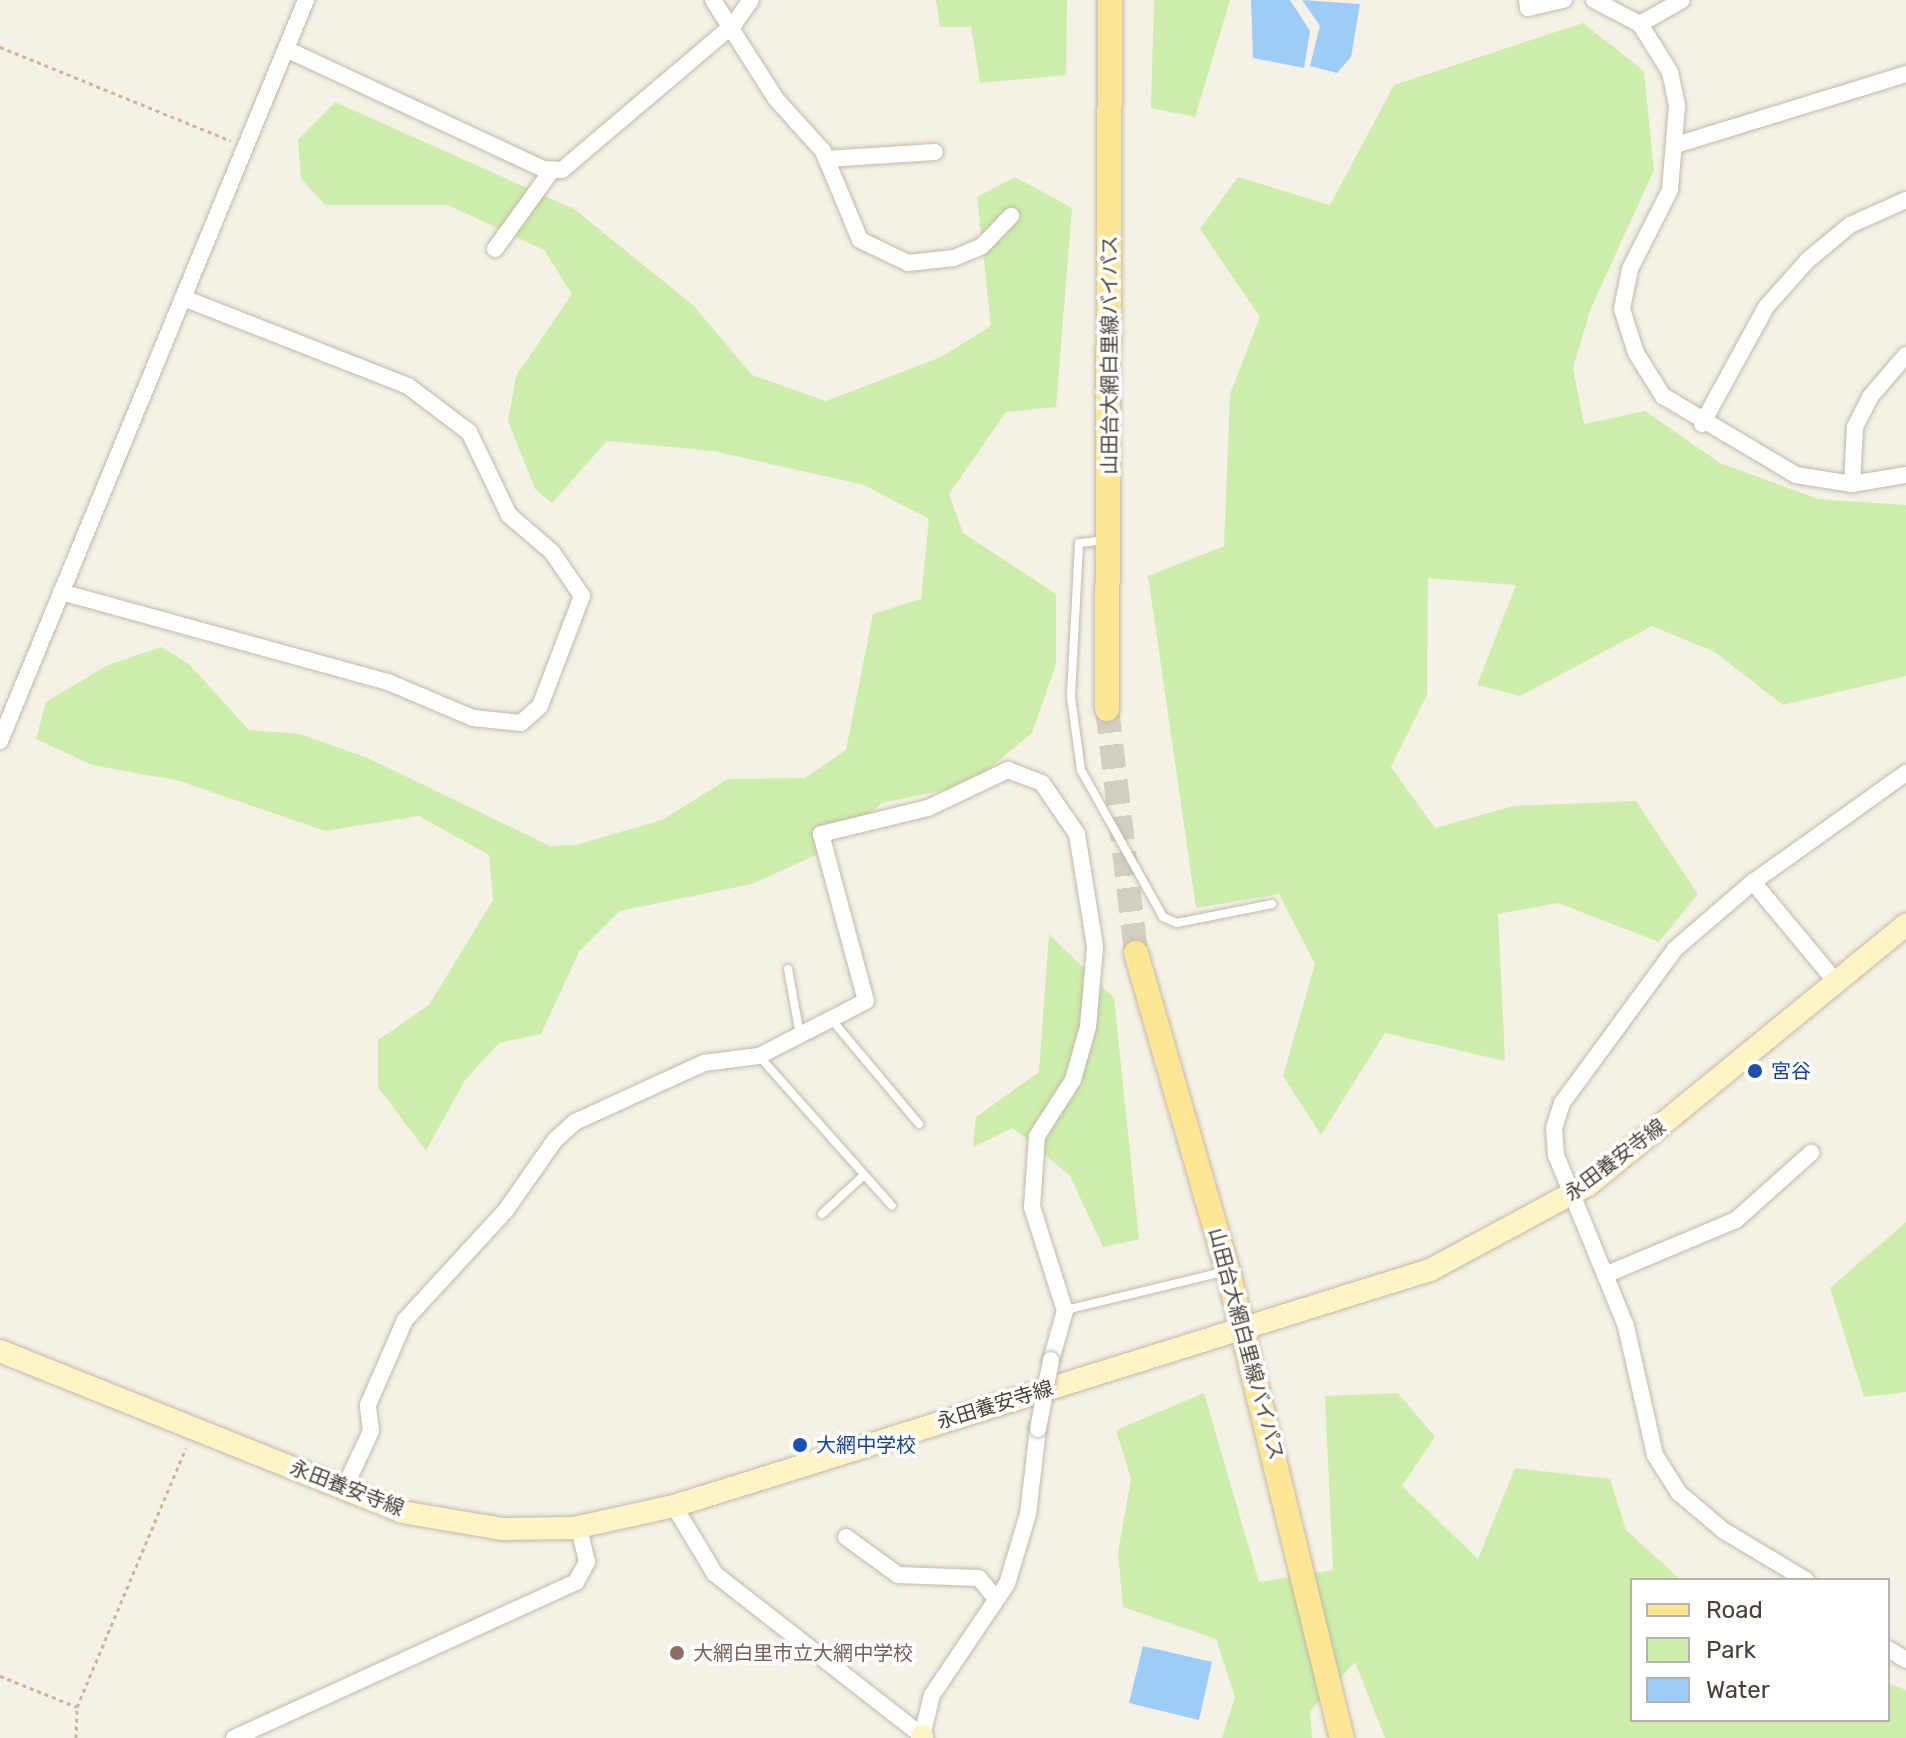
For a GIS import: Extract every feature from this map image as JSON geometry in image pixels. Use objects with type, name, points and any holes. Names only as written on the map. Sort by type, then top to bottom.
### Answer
[{"type":"main road","name":"山田台大網白里線バイパス","points":[[1107,709],[1110,0]]},
{"type":"main road","name":"山田台大網白里線バイパス","points":[[1136,953],[1228,1271],[1342,1738]]},
{"type":"street","points":[[0,741],[306,0]]},
{"type":"street","points":[[713,0],[734,24],[776,99],[826,159],[850,230],[908,263],[969,253],[1011,216]]},
{"type":"street","points":[[286,49],[552,170],[562,170],[734,24],[751,0]]},
{"type":"street","points":[[1527,0],[1528,8],[1564,0]]},
{"type":"street","points":[[1594,0],[1640,24],[1670,72],[1679,144],[1670,190],[1630,269],[1622,309],[1636,353],[1663,396],[1702,424],[1796,475],[1852,484],[1906,475]]},
{"type":"street","points":[[1640,24],[1682,0]]},
{"type":"street","points":[[1679,144],[1906,74]]},
{"type":"street","points":[[826,159],[935,152]]},
{"type":"street","points":[[495,249],[552,170]]},
{"type":"street","points":[[1702,424],[1766,307],[1808,260],[1850,225],[1906,200]]},
{"type":"street","points":[[61,592],[388,682],[473,718],[521,723],[540,706],[582,596],[552,552],[509,515],[469,432],[408,386],[183,298]]},
{"type":"street","points":[[1852,484],[1855,427],[1870,397],[1906,355]]},
{"type":"street","points":[[344,1489],[371,1431],[368,1405],[405,1320],[506,1210],[555,1140],[575,1122],[704,1063],[759,1056],[866,1001],[821,834],[928,808],[990,774],[1008,770],[1042,783],[1077,834],[1095,947],[1088,1027],[1073,1080],[1037,1136],[1032,1207],[1065,1311],[1051,1360],[1038,1429],[1028,1514],[997,1600],[932,1695],[922,1737],[715,1574],[674,1506]]},
{"type":"street","points":[[1803,1578],[1679,1493],[1645,1426],[1626,1326],[1556,1155],[1554,1128],[1562,1103],[1675,949],[1753,882],[1906,773]]},
{"type":"street","points":[[1753,882],[1837,983]]},
{"type":"street","name":"永田養安寺線","points":[[0,1351],[344,1489],[465,1525],[579,1527],[674,1506],[1430,1270],[1573,1194],[1906,925]]},
{"type":"street","points":[[1605,1275],[1736,1220],[1811,1153]]},
{"type":"street","points":[[234,1738],[576,1582],[587,1562],[579,1527]]},
{"type":"street","points":[[846,1537],[898,1575],[979,1578],[997,1600]]},
{"type":"lane","points":[[1109,540],[1079,543],[1071,697],[1081,770],[1163,917],[1177,923],[1272,904]]},
{"type":"lane","points":[[788,969],[800,1035]]},
{"type":"lane","points":[[831,1019],[919,1124]]},
{"type":"lane","points":[[759,1056],[892,1206]]},
{"type":"lane","points":[[822,1214],[864,1175]]},
{"type":"lane","points":[[1065,1311],[1228,1271]]},
{"type":"path","points":[[0,47],[245,147]]},
{"type":"path","points":[[76,1738],[77,1707],[195,1427]]},
{"type":"path","points":[[0,1676],[77,1707]]},
{"type":"green space","points":[[936,0],[1067,0],[1066,75],[980,83],[971,27],[940,27]]},
{"type":"green space","points":[[1154,0],[1230,0],[1195,117],[1151,108]]},
{"type":"green space","points":[[1583,23],[1644,71],[1654,170],[1591,308],[1573,368],[1584,424],[1645,411],[1720,463],[1818,499],[1906,505],[1906,676],[1783,705],[1715,652],[1652,626],[1520,696],[1477,685],[1516,585],[1428,578],[1427,695],[1391,767],[1435,828],[1513,806],[1636,801],[1698,894],[1659,942],[1558,903],[1498,914],[1505,1061],[1385,1033],[1321,1135],[1283,1076],[1315,964],[1279,894],[1196,908],[1148,576],[1224,546],[1230,394],[1260,317],[1200,229],[1238,177],[1330,205],[1394,85]]},
{"type":"green space","points":[[335,102],[574,209],[693,305],[752,375],[826,401],[941,357],[991,326],[977,197],[1015,177],[1072,208],[1056,407],[1006,412],[949,494],[963,533],[1056,594],[1056,664],[1032,733],[969,785],[882,803],[816,855],[752,884],[620,911],[579,952],[541,1034],[499,1043],[465,1080],[426,1151],[378,1087],[378,1040],[429,1005],[493,900],[489,855],[419,816],[325,831],[180,781],[92,765],[36,739],[46,702],[108,665],[161,647],[189,664],[249,730],[300,734],[368,758],[550,846],[575,845],[662,820],[728,779],[805,778],[846,750],[873,614],[921,599],[929,519],[864,485],[713,451],[607,441],[552,503],[535,489],[508,421],[516,376],[572,294],[544,250],[448,205],[325,205],[301,178],[298,140]]},
{"type":"green space","points":[[1049,934],[1114,998],[1139,1239],[1103,1247],[1070,1176],[1013,1128],[973,1147],[976,1117],[1039,1072]]},
{"type":"green space","points":[[1906,1222],[1906,1392],[1864,1397],[1830,1288]]},
{"type":"green space","points":[[1204,1393],[1259,1582],[1333,1570],[1325,1396],[1398,1393],[1435,1437],[1402,1486],[1478,1559],[1515,1468],[1610,1479],[1626,1530],[1679,1578],[1630,1578],[1630,1722],[1890,1722],[1890,1684],[1906,1690],[1906,1738],[1385,1738],[1355,1662],[1310,1711],[1312,1738],[1222,1738],[1235,1697],[1216,1639],[1123,1607],[1118,1552],[1131,1479],[1116,1430]]},
{"type":"water","points":[[1251,0],[1290,0],[1310,31],[1304,68],[1253,58]]},
{"type":"water","points":[[1302,0],[1360,4],[1351,57],[1337,73],[1310,66],[1320,26]]},
{"type":"water","points":[[1143,1646],[1212,1662],[1199,1720],[1129,1703]]},
{"type":"tunnel","points":[[1107,709],[1136,953]]},
{"type":"place","name":"宮谷","points":[[1755,1071]]},
{"type":"place","name":"大網中学校","points":[[800,1445]]},
{"type":"place","name":"大網白里市立大網中学校","points":[[677,1653]]}]
